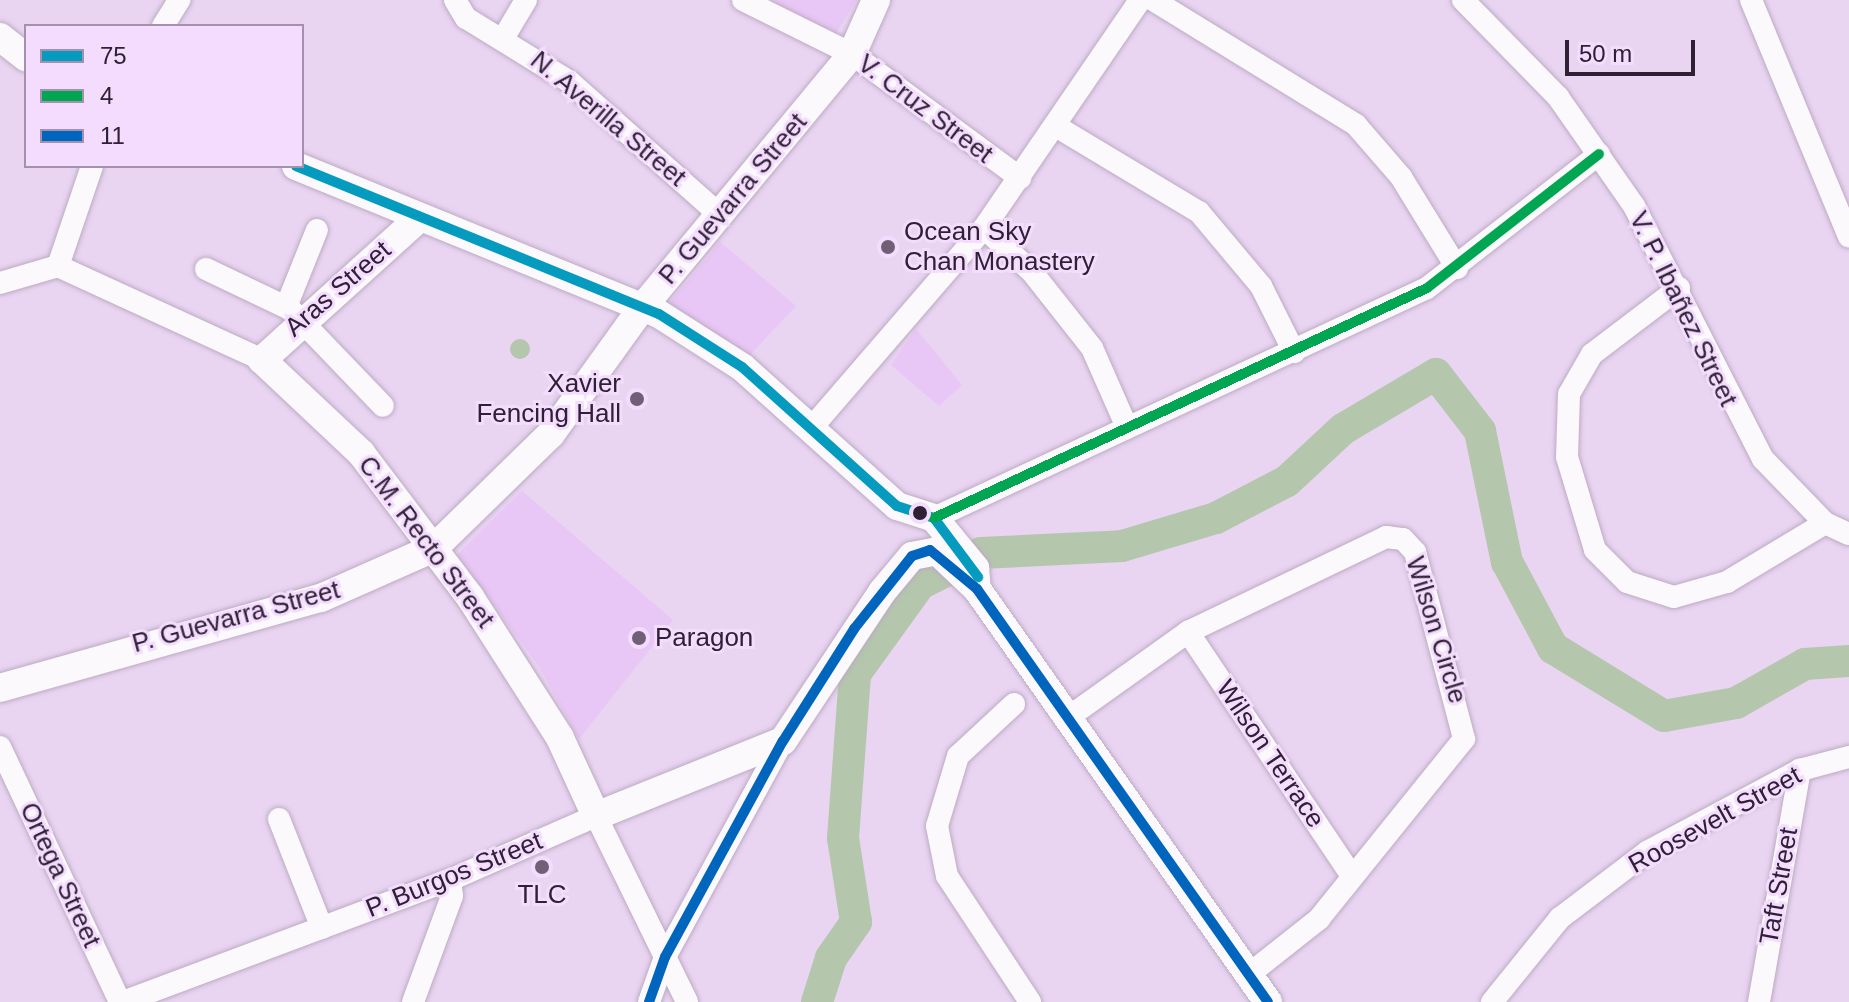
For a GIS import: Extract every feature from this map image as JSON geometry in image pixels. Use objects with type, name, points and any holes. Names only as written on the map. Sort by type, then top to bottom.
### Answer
[{"type":"main road","name":"P. Guevarra Street","points":[[0,688],[321,598],[434,548],[551,434],[642,308],[852,54],[876,0]]},
{"type":"main road","points":[[0,37],[24,55]]},
{"type":"main road","points":[[300,168],[417,220],[642,308],[742,367],[814,425],[897,506],[934,518],[963,567],[1066,719],[1268,1002]]},
{"type":"main road","name":"Aras Street","points":[[262,360],[294,313],[417,220]]},
{"type":"main road","name":"C.M. Recto Street","points":[[262,360],[361,453],[434,548],[521,671],[596,816]]},
{"type":"main road","points":[[897,506],[912,556]]},
{"type":"main road","points":[[783,741],[854,629],[912,556],[930,550],[963,567]]},
{"type":"main road","name":"P. Burgos Street","points":[[596,816],[783,741]]},
{"type":"street","points":[[164,24],[179,0]]},
{"type":"street","name":"N. Averilla Street","points":[[455,0],[466,18],[504,37],[570,82],[720,215]]},
{"type":"street","points":[[504,37],[526,0]]},
{"type":"street","name":"V. Cruz Street","points":[[743,0],[852,54],[1020,178]]},
{"type":"street","points":[[814,425],[984,228],[1059,128],[1140,0]]},
{"type":"street","points":[[1153,0],[1356,125],[1401,177],[1457,268]]},
{"type":"street","name":"V. P. Ibañez Street","points":[[1463,0],[1517,50],[1599,154],[1679,288],[1740,427],[1825,523],[1849,534]]},
{"type":"street","points":[[1751,0],[1849,237]]},
{"type":"street","points":[[1059,128],[1199,212],[1261,286],[1294,352]]},
{"type":"street","points":[[934,518],[1126,425],[1294,352],[1457,268],[1599,154]]},
{"type":"street","points":[[0,283],[58,266],[91,168]]},
{"type":"street","points":[[984,228],[1032,272],[1092,348],[1126,425]]},
{"type":"street","points":[[294,313],[317,230]]},
{"type":"street","name":"C.M. Recto Street","points":[[58,266],[262,360]]},
{"type":"street","points":[[206,269],[294,313],[383,406]]},
{"type":"street","points":[[1679,288],[1592,354],[1569,394],[1567,457],[1595,550],[1627,582],[1674,597],[1733,579],[1825,523]]},
{"type":"street","name":"Wilson Circle","points":[[1066,719],[1188,632],[1386,537],[1403,539],[1415,552],[1464,739],[1319,919],[1248,975]]},
{"type":"street","name":"Wilson Terrace","points":[[1188,632],[1352,876]]},
{"type":"street","points":[[1014,704],[958,756],[937,826],[947,876],[1024,1000]]},
{"type":"street","points":[[649,1002],[665,957],[783,741]]},
{"type":"street","name":"Ortega Street","points":[[0,747],[122,1002]]},
{"type":"street","name":"Roosevelt Street","points":[[1492,1002],[1560,918],[1647,852],[1800,770],[1849,757]]},
{"type":"street","name":"Taft Street","points":[[1759,1002],[1800,770]]},
{"type":"street","name":"C.M. Recto Street","points":[[596,816],[687,1002]]},
{"type":"street","name":"P. Burgos Street","points":[[122,1002],[450,880],[596,816]]},
{"type":"street","points":[[279,819],[322,928]]},
{"type":"street","points":[[413,1002],[452,896],[450,880]]},
{"type":"shaded area","points":[[773,0],[857,0],[833,38],[770,7]]},
{"type":"shaded area","points":[[720,242],[796,306],[745,360],[667,306]]},
{"type":"shaded area","points":[[916,329],[962,385],[939,406],[891,365]]},
{"type":"shaded area","points":[[516,339],[524,339],[530,349],[524,359],[516,359],[510,353],[510,345]]},
{"type":"shaded area","points":[[522,491],[673,620],[579,739],[538,665],[457,555]]},
{"type":"waterway","points":[[817,1002],[831,958],[856,922],[843,838],[855,674],[920,584],[981,553],[1122,546],[1216,518],[1287,481],[1343,429],[1436,374],[1480,431],[1507,562],[1553,648],[1664,716],[1736,703],[1805,664],[1849,661]]},
{"type":"transit line","name":"4","points":[[934,518],[1427,288],[1599,154]]},
{"type":"transit line","name":"75","points":[[301,168],[659,314],[742,367],[897,506],[934,518],[978,577]]},
{"type":"transit line","name":"11","points":[[649,1002],[665,957],[783,741],[854,629],[912,556],[930,550],[977,589],[1268,1002]]},
{"type":"place","name":"Ocean Sky Chan Monastery","points":[[888,247]]},
{"type":"place","name":"Xavier Fencing Hall","points":[[637,399]]},
{"type":"place","name":"Paragon","points":[[639,638]]},
{"type":"place","name":"TLC","points":[[542,867]]}]
